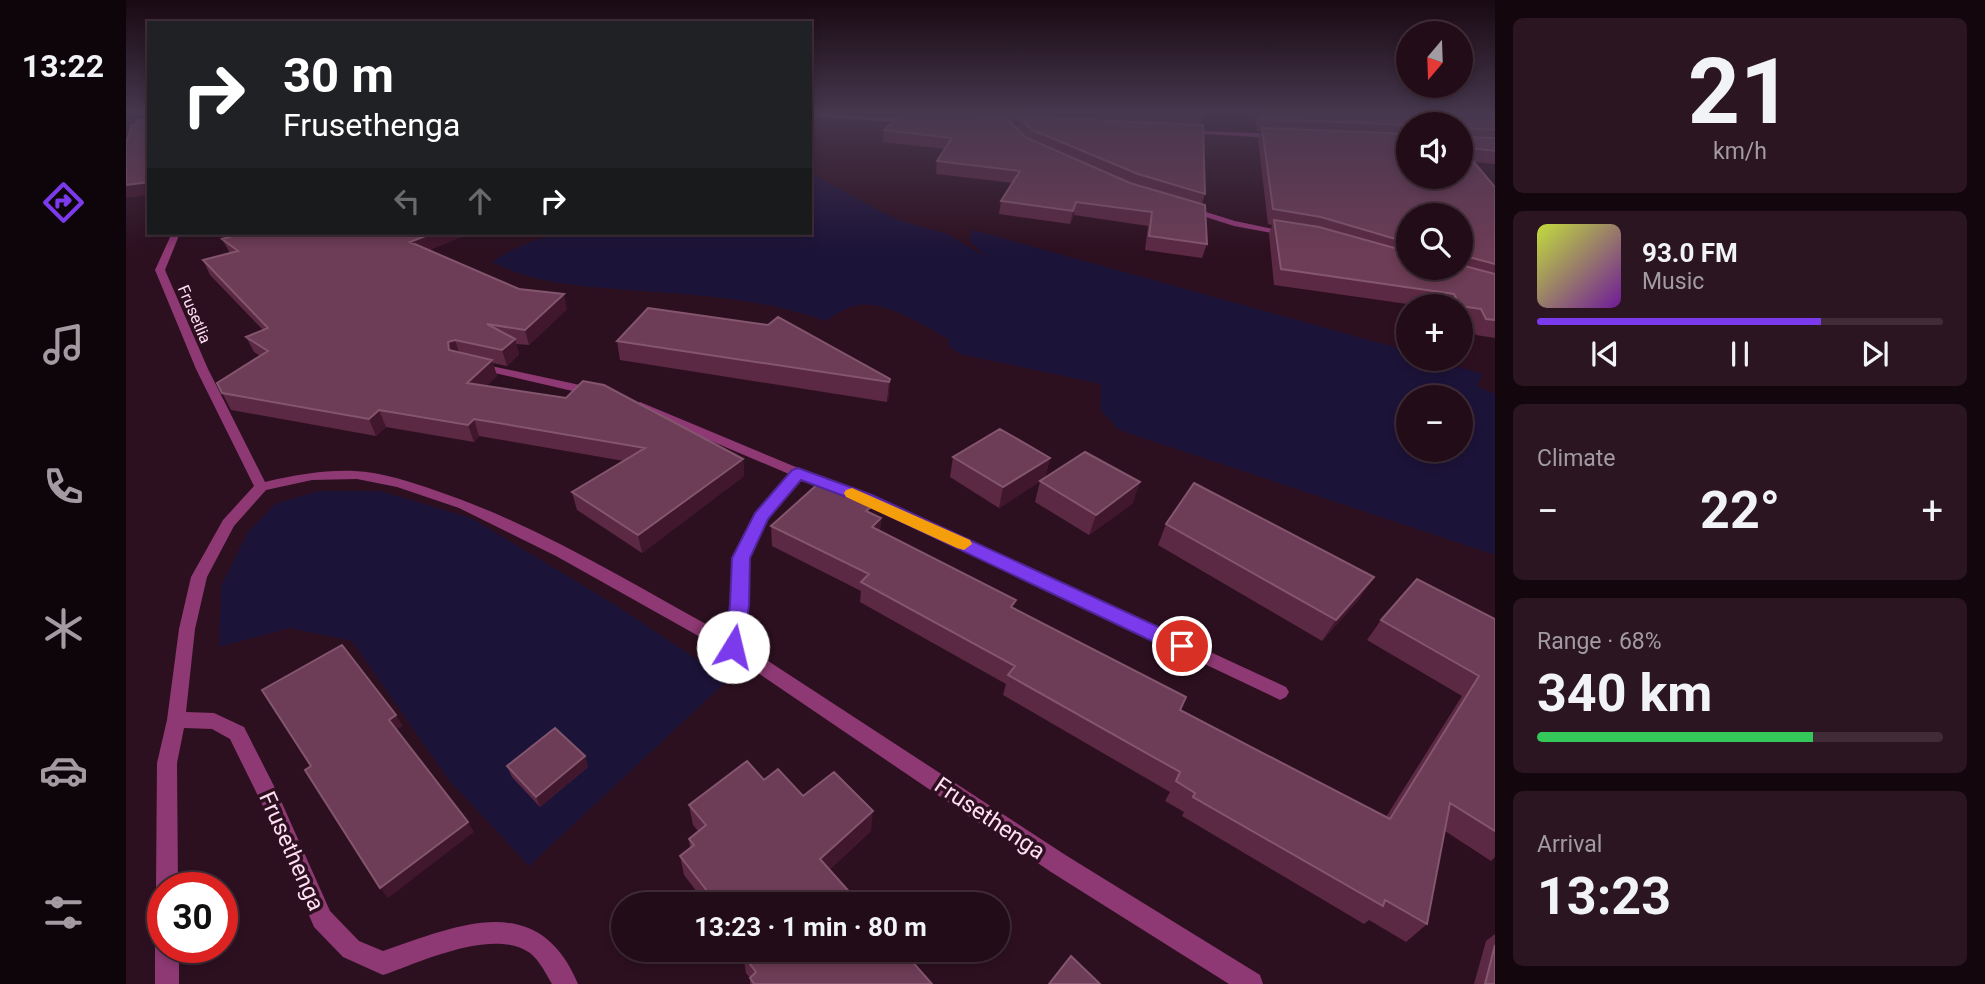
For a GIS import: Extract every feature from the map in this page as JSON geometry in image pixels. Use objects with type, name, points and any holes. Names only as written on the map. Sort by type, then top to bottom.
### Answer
[{"type":"street","points":[[1183,207],[1234,223],[1301,235]]},
{"type":"street","name":"Frusetlia","points":[[175,235],[160,270],[202,369],[261,487]]},
{"type":"street","points":[[459,361],[617,398],[798,473],[866,498],[1280,692]]},
{"type":"street","points":[[733,647],[740,605],[741,558],[761,517],[798,473]]},
{"type":"street","name":"Frusethenga","points":[[261,487],[312,477],[357,475],[400,483],[464,505],[561,552],[733,647],[1059,864],[1251,984]]},
{"type":"street","points":[[167,872],[167,763],[176,720],[187,629],[199,577],[228,523],[261,487]]},
{"type":"street","name":"Frusethenga","points":[[176,720],[214,721],[237,733],[271,799],[322,919],[351,949],[383,963],[470,934],[507,932],[537,944],[566,984]]},
{"type":"street","points":[[167,963],[167,984]]},
{"type":"shaded area","points":[[812,174],[882,212],[904,222],[947,234],[986,257],[969,240],[973,230],[1396,347],[1396,371],[1473,371],[1483,374],[1477,386],[1495,394],[1495,555],[1119,430],[1100,409],[1101,384],[960,354],[949,347],[948,339],[906,316],[881,307],[855,306],[825,321],[752,302],[558,283],[525,275],[492,262],[524,244],[552,235],[812,235]]},
{"type":"shaded area","points":[[318,491],[380,491],[471,518],[617,606],[728,680],[529,866],[448,779],[352,641],[290,628],[219,647],[221,586],[248,532],[275,504]]},
{"type":"building","points":[[126,158],[147,158],[147,182],[126,185]]},
{"type":"building","points":[[939,158],[1073,158],[1130,183],[1205,205],[1207,244],[1149,236],[1152,212],[1076,202],[1073,211],[1001,201],[1020,171],[937,161]]},
{"type":"building","points":[[1099,158],[1204,158],[1205,194],[1138,174]]},
{"type":"building","points":[[1266,158],[1396,158],[1396,189],[1473,189],[1473,161],[1495,187],[1495,264],[1473,258],[1473,203],[1396,203],[1396,239],[1321,217],[1273,209]]},
{"type":"building","points":[[1274,220],[1319,227],[1396,248],[1396,280],[1473,280],[1473,268],[1495,274],[1495,320],[1486,319],[1481,309],[1473,308],[1473,294],[1454,294],[1281,269]]},
{"type":"building","points":[[237,235],[428,235],[410,242],[519,289],[564,294],[525,330],[487,324],[515,339],[502,350],[455,340],[448,342],[449,350],[492,360],[467,383],[566,398],[583,381],[604,385],[743,459],[638,535],[572,492],[645,448],[474,419],[468,425],[379,410],[369,419],[222,393],[217,383],[268,351],[246,337],[268,328],[203,260],[238,251],[222,239]]},
{"type":"building","points":[[648,308],[768,325],[778,317],[890,379],[889,382],[617,341]]},
{"type":"building","points":[[1000,429],[1050,458],[1003,487],[953,457]]},
{"type":"building","points":[[1085,452],[1140,482],[1096,515],[1040,481]]},
{"type":"building","points":[[819,483],[871,507],[866,511],[881,518],[872,527],[1016,600],[1011,607],[1186,697],[1180,710],[1390,819],[1479,676],[1381,620],[1417,579],[1495,619],[1495,831],[1450,803],[1427,924],[1385,900],[1383,906],[1193,797],[1195,793],[1176,781],[1180,772],[1008,675],[1015,666],[861,582],[869,574],[771,526]]},
{"type":"building","points":[[1194,483],[1374,577],[1336,620],[1166,524]]},
{"type":"building","points":[[342,645],[396,715],[389,720],[468,822],[380,888],[305,770],[311,766],[262,690]]},
{"type":"building","points":[[555,728],[585,756],[536,797],[507,766]]},
{"type":"building","points":[[747,761],[764,780],[778,769],[803,796],[834,772],[873,811],[820,859],[849,892],[708,892],[680,856],[694,845],[689,839],[706,825],[689,805]]},
{"type":"building","points":[[1495,945],[1495,984],[1485,984]]},
{"type":"building","points":[[1071,956],[1100,984],[1049,984]]},
{"type":"building","points":[[748,962],[913,962],[932,984],[754,984],[750,978],[756,972]]},
{"type":"slow traffic","points":[[852,493],[964,544]]},
{"type":"route","points":[[733,647],[740,605],[741,558],[761,517],[798,473],[866,498],[1182,646]]}]
